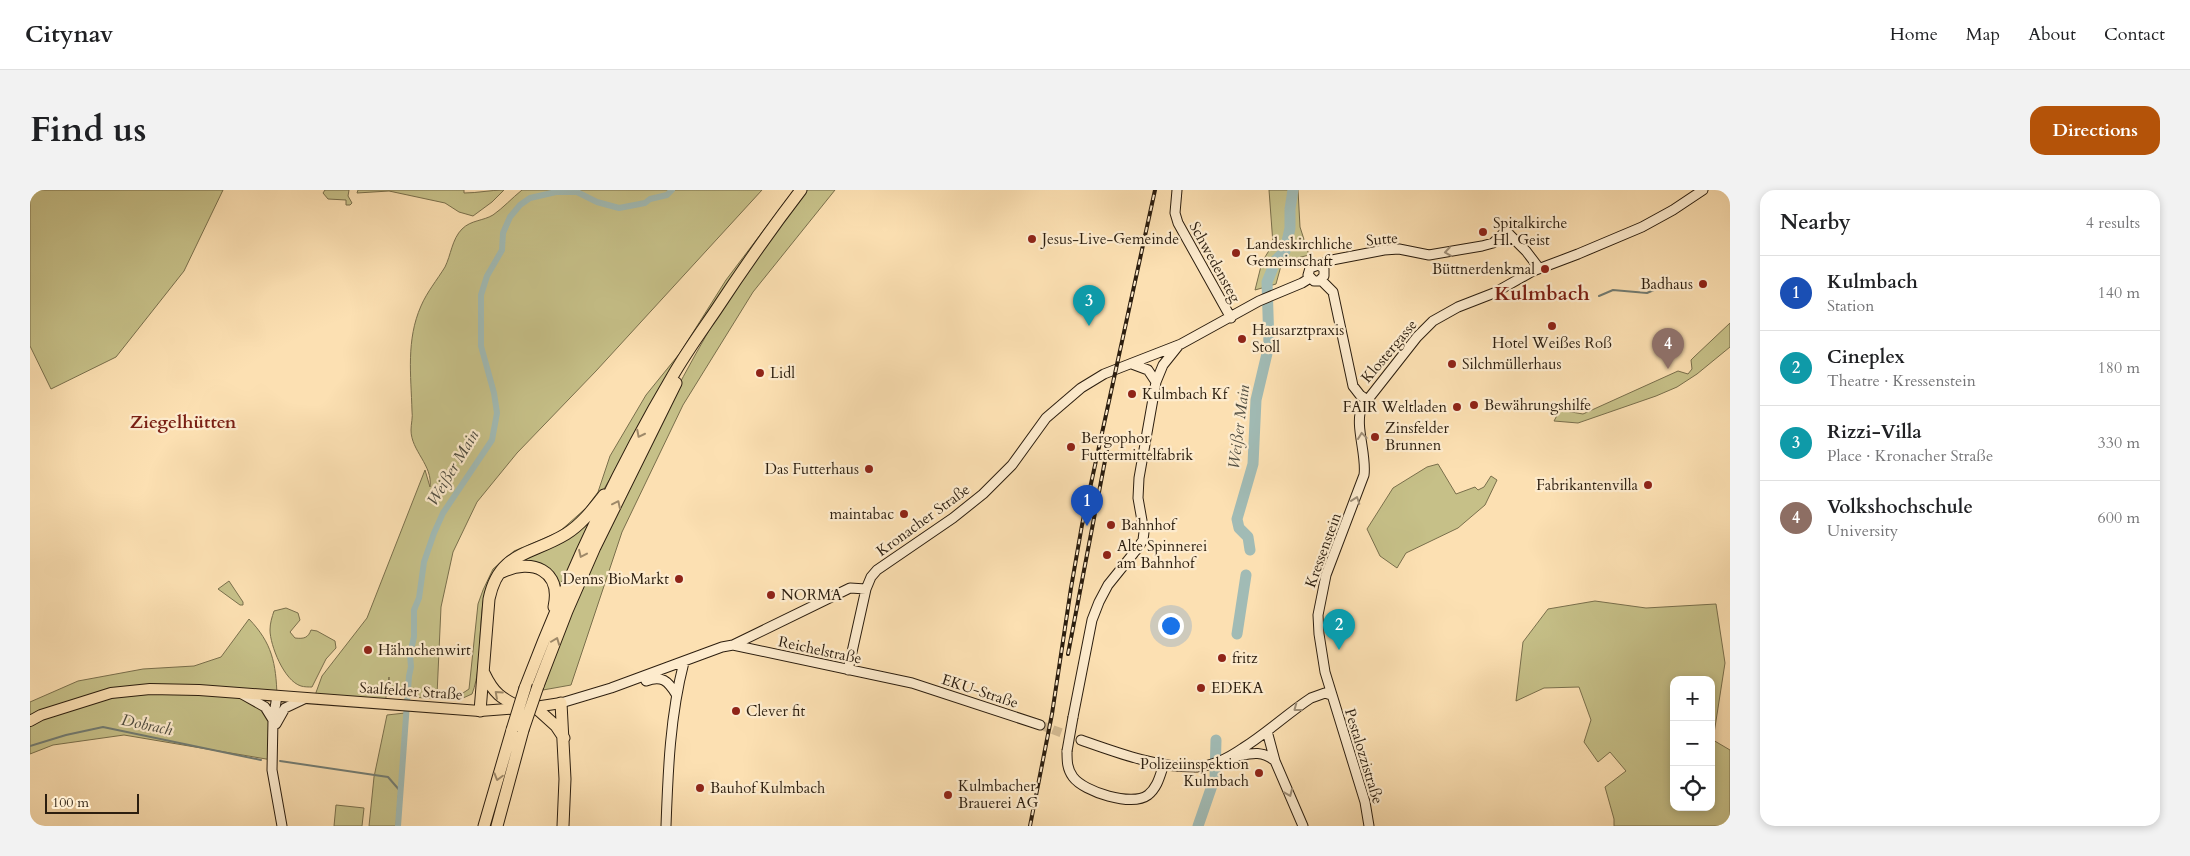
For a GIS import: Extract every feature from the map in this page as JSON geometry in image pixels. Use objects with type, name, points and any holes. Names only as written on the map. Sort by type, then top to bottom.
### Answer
[{"type":"highway","points":[[547,630],[617,478],[672,376],[742,270],[801,190]]},
{"type":"highway","points":[[484,826],[518,730],[595,547],[678,379],[715,312]]},
{"type":"highway","points":[[480,710],[489,599],[498,573],[512,559],[568,533],[582,521],[617,478]]},
{"type":"highway","points":[[497,826],[525,688],[555,604],[555,592],[546,573],[538,568],[522,565],[498,573]]},
{"type":"highway","points":[[484,672],[490,686],[499,696],[521,708]]},
{"type":"highway","points":[[561,703],[565,779],[563,826]]},
{"type":"highway","points":[[535,707],[556,726],[564,739]]},
{"type":"main road","name":"Saalfelder Straße","points":[[30,721],[111,693],[128,691],[200,690],[429,708],[480,710],[535,707],[561,703]]},
{"type":"street","name":"Schwedensteg","points":[[1176,190],[1175,213],[1178,222],[1230,318]]},
{"type":"street","name":"Klostergasse","points":[[1367,400],[1417,337],[1433,322],[1458,307],[1494,293],[1539,268],[1642,227],[1674,210],[1703,190]]},
{"type":"street","name":"Sutte","points":[[1320,265],[1332,260],[1384,250],[1399,249],[1429,255],[1482,246],[1493,243],[1506,231],[1526,251],[1539,268]]},
{"type":"street","points":[[1314,265],[1320,265],[1325,272],[1321,280],[1316,281],[1310,278],[1308,273],[1314,265]]},
{"type":"street","points":[[1230,318],[1277,292],[1310,278]]},
{"type":"street","points":[[1321,280],[1333,292],[1353,386],[1367,400]]},
{"type":"street","name":"Kronacher Straße","points":[[866,589],[871,577],[877,570],[953,518],[983,494],[1012,465],[1046,418],[1062,403],[1104,374],[1181,344],[1230,318]]},
{"type":"street","points":[[1164,764],[1156,788],[1147,796],[1132,800],[1121,799],[1083,786],[1074,778],[1068,768],[1067,751],[1092,620],[1108,585],[1137,549],[1143,537],[1138,498],[1139,478],[1156,382],[1167,358],[1181,344]]},
{"type":"street","points":[[1132,364],[1148,370],[1156,382]]},
{"type":"street","name":"Kressenstein","points":[[1331,695],[1318,634],[1318,615],[1326,575],[1364,475],[1365,462],[1359,415],[1367,400]]},
{"type":"street","points":[[733,645],[850,588],[866,589],[848,670]]},
{"type":"street","name":"Reichelstraße","points":[[684,662],[722,647],[733,645],[912,683]]},
{"type":"street","points":[[666,826],[669,752],[676,694],[684,662]]},
{"type":"street","name":"Saalfelder Straße","points":[[561,703],[624,684],[684,662]]},
{"type":"street","points":[[624,684],[638,684],[656,678],[664,679],[670,683],[676,694]]},
{"type":"street","name":"EKU-Straße","points":[[912,683],[1040,725]]},
{"type":"street","points":[[1224,760],[1244,748],[1311,698],[1325,692],[1331,695]]},
{"type":"street","points":[[242,693],[265,707],[273,720]]},
{"type":"street","name":"Pestalozzistraße","points":[[1331,695],[1366,802],[1369,826]]},
{"type":"street","points":[[277,696],[273,720],[272,770],[282,826]]},
{"type":"street","points":[[273,731],[284,708],[292,703],[308,698]]},
{"type":"street","points":[[1267,731],[1275,761],[1302,826]]},
{"type":"street","points":[[1081,740],[1164,764],[1198,767],[1257,752],[1264,753],[1275,761]]},
{"type":"shaded area","points":[[30,190],[223,190],[184,271],[116,357],[51,389],[30,346]]},
{"type":"shaded area","points":[[325,190],[349,190],[348,196],[352,203],[346,205],[346,200],[328,199],[323,193]]},
{"type":"shaded area","points":[[358,190],[464,190],[464,193],[504,190],[473,216],[459,212],[445,203],[389,191],[357,193]]},
{"type":"shaded area","points":[[522,190],[762,190],[596,371],[517,453],[477,502],[453,552],[441,607],[437,695],[463,693],[469,689],[478,604],[493,569],[514,551],[559,532],[586,508],[598,492],[610,456],[646,395],[680,353],[726,280],[794,190],[797,190],[739,271],[684,353],[640,422],[612,476],[596,501],[569,529],[554,538],[524,550],[508,559],[495,570],[485,591],[478,666],[472,694],[463,698],[436,699],[390,695],[389,677],[385,704],[314,698],[322,676],[367,618],[425,470],[430,487],[428,472],[414,445],[411,430],[411,345],[416,319],[421,306],[445,267],[454,242],[462,229],[469,224],[493,215]]},
{"type":"shaded area","points":[[807,190],[835,190],[753,292],[683,405],[622,532],[571,685],[543,690],[547,678],[545,677],[584,583],[648,444],[696,354],[731,294],[762,249]]},
{"type":"shaded area","points":[[1269,190],[1298,190],[1300,227],[1309,255],[1282,262],[1276,284],[1255,290],[1262,262],[1273,244]]},
{"type":"shaded area","points":[[1730,323],[1730,347],[1697,374],[1677,387],[1578,423],[1554,421],[1560,410],[1583,414],[1678,371],[1688,374],[1692,369],[1691,360]]},
{"type":"shaded area","points":[[1438,464],[1456,494],[1475,487],[1478,490],[1484,487],[1491,476],[1497,480],[1485,505],[1458,528],[1406,553],[1397,568],[1380,556],[1367,529],[1393,488],[1427,467]]},
{"type":"shaded area","points":[[597,508],[561,595],[556,583],[518,562]]},
{"type":"shaded area","points":[[229,581],[243,602],[243,605],[240,605],[218,589]]},
{"type":"shaded area","points":[[1595,601],[1646,608],[1716,604],[1725,663],[1715,727],[1715,676],[1670,676],[1670,811],[1715,811],[1715,741],[1730,750],[1730,826],[1614,826],[1614,819],[1605,787],[1626,771],[1610,752],[1598,762],[1584,742],[1591,720],[1579,687],[1544,688],[1516,701],[1523,642],[1548,609]]},
{"type":"shaded area","points":[[286,608],[298,613],[300,620],[290,632],[295,638],[305,637],[311,630],[317,631],[335,641],[336,648],[326,659],[312,687],[301,686],[289,677],[279,662],[272,644],[270,627],[274,611]]},
{"type":"shaded area","points":[[249,619],[268,645],[274,663],[277,696],[246,695],[265,707],[273,731],[272,760],[124,735],[53,745],[30,754],[30,702],[78,681],[143,669],[194,666],[221,657]]},
{"type":"shaded area","points":[[405,713],[396,826],[369,826],[374,777],[387,715]]},
{"type":"shaded area","points":[[336,805],[364,808],[362,826],[334,826]]},
{"type":"waterway","name":"Weißer Main","points":[[398,826],[411,667],[410,654],[414,637],[414,610],[419,598],[424,562],[443,513],[492,440],[497,413],[494,393],[481,346],[481,295],[487,276],[502,250],[503,233],[510,217],[520,205],[530,198],[556,192],[577,192],[597,202],[619,208],[645,203],[650,199],[667,195],[672,190]]},
{"type":"waterway","name":"Weißer Main","points":[[1250,550],[1248,537],[1239,528],[1237,519],[1253,464],[1256,400],[1269,345],[1267,282],[1276,260],[1285,251],[1290,228],[1293,190]]},
{"type":"waterway","points":[[1599,296],[1613,290],[1647,293],[1663,286]]},
{"type":"waterway","name":"Weißer Main","points":[[1237,634],[1246,575]]},
{"type":"waterway","name":"Dobrach","points":[[30,746],[66,735],[103,727],[261,760]]},
{"type":"waterway","name":"Weißer Main","points":[[1198,826],[1215,777],[1216,740]]},
{"type":"waterway","name":"Dobrach","points":[[280,761],[388,777],[401,792]]},
{"type":"tunnel","points":[[1040,725],[1081,740]]},
{"type":"railway","points":[[1030,826],[1052,714],[1082,525],[1155,190]]},
{"type":"railway","points":[[1068,654],[1108,445]]},
{"type":"place","name":"Spitalkirche Hl. Geist","points":[[1483,232]]},
{"type":"place","name":"Jesus-Live-Gemeinde","points":[[1032,239]]},
{"type":"place","name":"Landeskirchliche Gemeinschaft","points":[[1236,253]]},
{"type":"place","name":"Büttnerdenkmal","points":[[1545,269]]},
{"type":"place","name":"Badhaus","points":[[1703,284]]},
{"type":"place","name":"Rizzi-Villa","points":[[1089,326]]},
{"type":"place","name":"Hotel Weißes Roß","points":[[1552,326]]},
{"type":"place","name":"Hausarztpraxis Stoll","points":[[1242,339]]},
{"type":"place","name":"Silchmüllerhaus","points":[[1452,364]]},
{"type":"place","name":"Volkshochschule","points":[[1668,369]]},
{"type":"place","name":"Lidl","points":[[760,373]]},
{"type":"place","name":"Kulmbach Kf","points":[[1132,394]]},
{"type":"place","name":"Bewährungshilfe","points":[[1474,405]]},
{"type":"place","name":"FAIR Weltladen","points":[[1457,407]]},
{"type":"place","name":"Zinsfelder Brunnen","points":[[1375,437]]},
{"type":"place","name":"Bergophor Futtermittelfabrik","points":[[1071,447]]},
{"type":"place","name":"Das Futterhaus","points":[[869,469]]},
{"type":"place","name":"Fabrikantenvilla","points":[[1648,485]]},
{"type":"place","name":"maintabac","points":[[904,514]]},
{"type":"place","name":"Bahnhof","points":[[1111,525]]},
{"type":"place","name":"Kulmbach","points":[[1087,526]]},
{"type":"place","name":"Alte Spinnerei am Bahnhof","points":[[1107,555]]},
{"type":"place","name":"Denns BioMarkt","points":[[679,579]]},
{"type":"place","name":"NORMA","points":[[771,595]]},
{"type":"place","name":"Hähnchenwirt","points":[[368,650]]},
{"type":"place","name":"Cineplex","points":[[1339,650]]},
{"type":"place","name":"fritz","points":[[1222,658]]},
{"type":"place","name":"EDEKA","points":[[1201,688]]},
{"type":"place","name":"Clever fit","points":[[736,711]]},
{"type":"place","name":"Polizeiinspektion Kulmbach","points":[[1259,773]]},
{"type":"place","name":"Bauhof Kulmbach","points":[[700,788]]},
{"type":"place","name":"Kulmbacher Brauerei AG","points":[[948,795]]},
{"type":"district","name":"Kulmbach","points":[[1542,293]]},
{"type":"district","name":"Ziegelhütten","points":[[183,422]]}]
